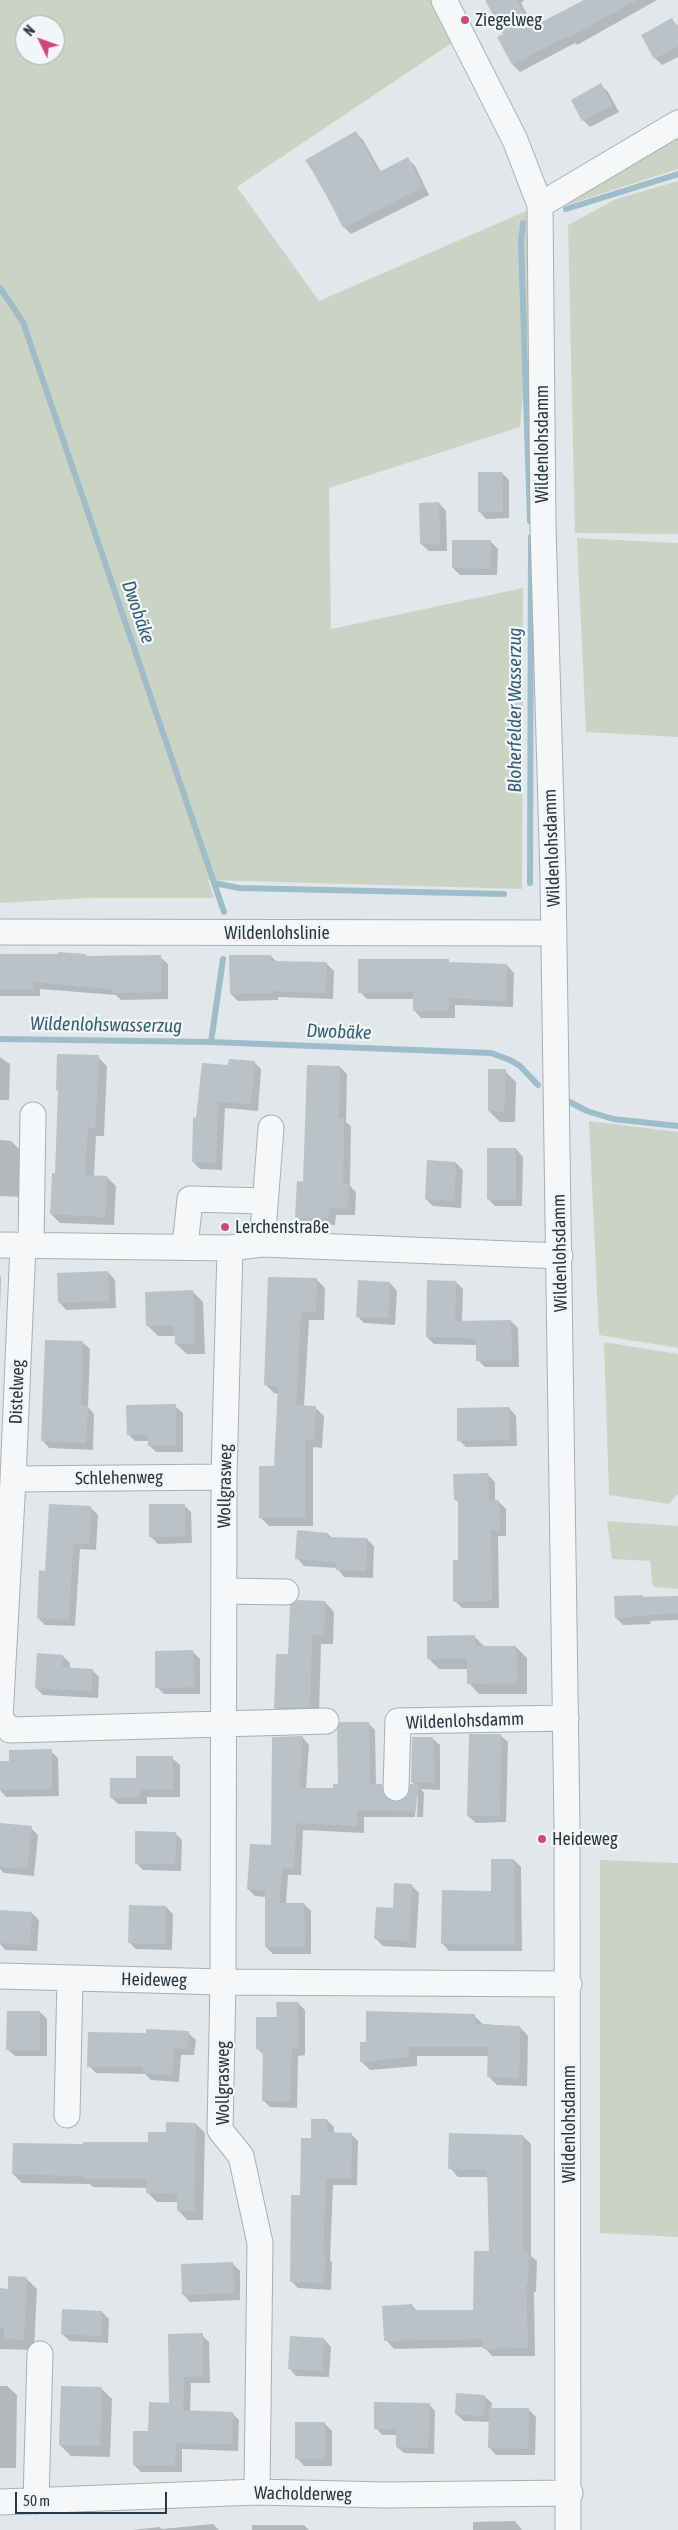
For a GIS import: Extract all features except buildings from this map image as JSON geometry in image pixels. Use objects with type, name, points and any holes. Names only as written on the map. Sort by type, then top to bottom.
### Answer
[{"type":"street","name":"Wildenlohsdamm","points":[[444,0],[515,140],[540,205],[542,527],[554,933],[566,1718],[569,1984],[570,2493],[568,2530]]},
{"type":"street","points":[[540,205],[678,123]]},
{"type":"street","name":"Wildenlohslinie","points":[[0,932],[554,933]]},
{"type":"street","points":[[33,1115],[18,1245],[230,1248],[262,1244],[560,1256]]},
{"type":"street","points":[[262,1244],[271,1128]]},
{"type":"street","points":[[185,1247],[190,1198],[265,1201]]},
{"type":"street","name":"Distelweg","points":[[18,1245],[13,1479],[0,1718],[10,1730],[224,1725]]},
{"type":"street","name":"Wollgrasweg","points":[[230,1248],[224,1477],[223,1982],[220,2130],[241,2156],[260,2243],[257,2492]]},
{"type":"street","name":"Schlehenweg","points":[[13,1479],[224,1477]]},
{"type":"street","points":[[224,1591],[286,1592]]},
{"type":"street","name":"Wildenlohsdamm","points":[[396,1788],[398,1721],[566,1718]]},
{"type":"street","points":[[224,1725],[326,1721]]},
{"type":"street","name":"Heideweg","points":[[0,1976],[223,1982],[569,1984]]},
{"type":"street","points":[[66,2115],[70,1978]]},
{"type":"street","points":[[36,2501],[40,2354]]},
{"type":"street","name":"Wacholderweg","points":[[0,2502],[257,2492],[386,2495],[570,2493]]},
{"type":"green space","points":[[0,0],[447,0],[462,36],[237,187],[319,301],[540,205],[520,427],[329,488],[331,629],[523,588],[522,889],[208,880],[214,898],[90,898],[0,903]]},
{"type":"green space","points":[[678,132],[678,169],[561,207]]},
{"type":"green space","points":[[678,181],[678,534],[575,533],[568,225],[616,199]]},
{"type":"green space","points":[[577,538],[678,543],[678,737],[586,732]]},
{"type":"green space","points":[[589,1121],[678,1132],[678,1348],[599,1335]]},
{"type":"green space","points":[[604,1342],[678,1354],[678,1494],[669,1504],[609,1495]]},
{"type":"green space","points":[[607,1521],[678,1526],[678,1589],[653,1587],[650,1561],[612,1559]]},
{"type":"green space","points":[[600,1860],[678,1863],[678,2237],[600,2233]]},
{"type":"waterway","name":"Bloherfelder Wasserzug","points":[[566,209],[678,174]]},
{"type":"waterway","name":"Bloherfelder Wasserzug","points":[[523,223],[521,242],[530,521]]},
{"type":"waterway","name":"Dwobäke","points":[[0,288],[23,322],[224,912]]},
{"type":"waterway","name":"Bloherfelder Wasserzug","points":[[530,883],[531,537]]},
{"type":"waterway","points":[[214,883],[239,888],[504,894]]},
{"type":"waterway","name":"Dwobäke","points":[[223,959],[211,1042],[491,1053],[520,1066],[538,1085]]},
{"type":"waterway","name":"Wildenlohswasserzug","points":[[0,1039],[211,1042]]},
{"type":"waterway","name":"Dwobäke","points":[[564,1099],[587,1111],[613,1119],[678,1126]]},
{"type":"place","name":"Ziegelweg","points":[[465,20]]},
{"type":"place","name":"Lerchenstraße","points":[[225,1227]]},
{"type":"place","name":"Heideweg","points":[[542,1839]]}]
